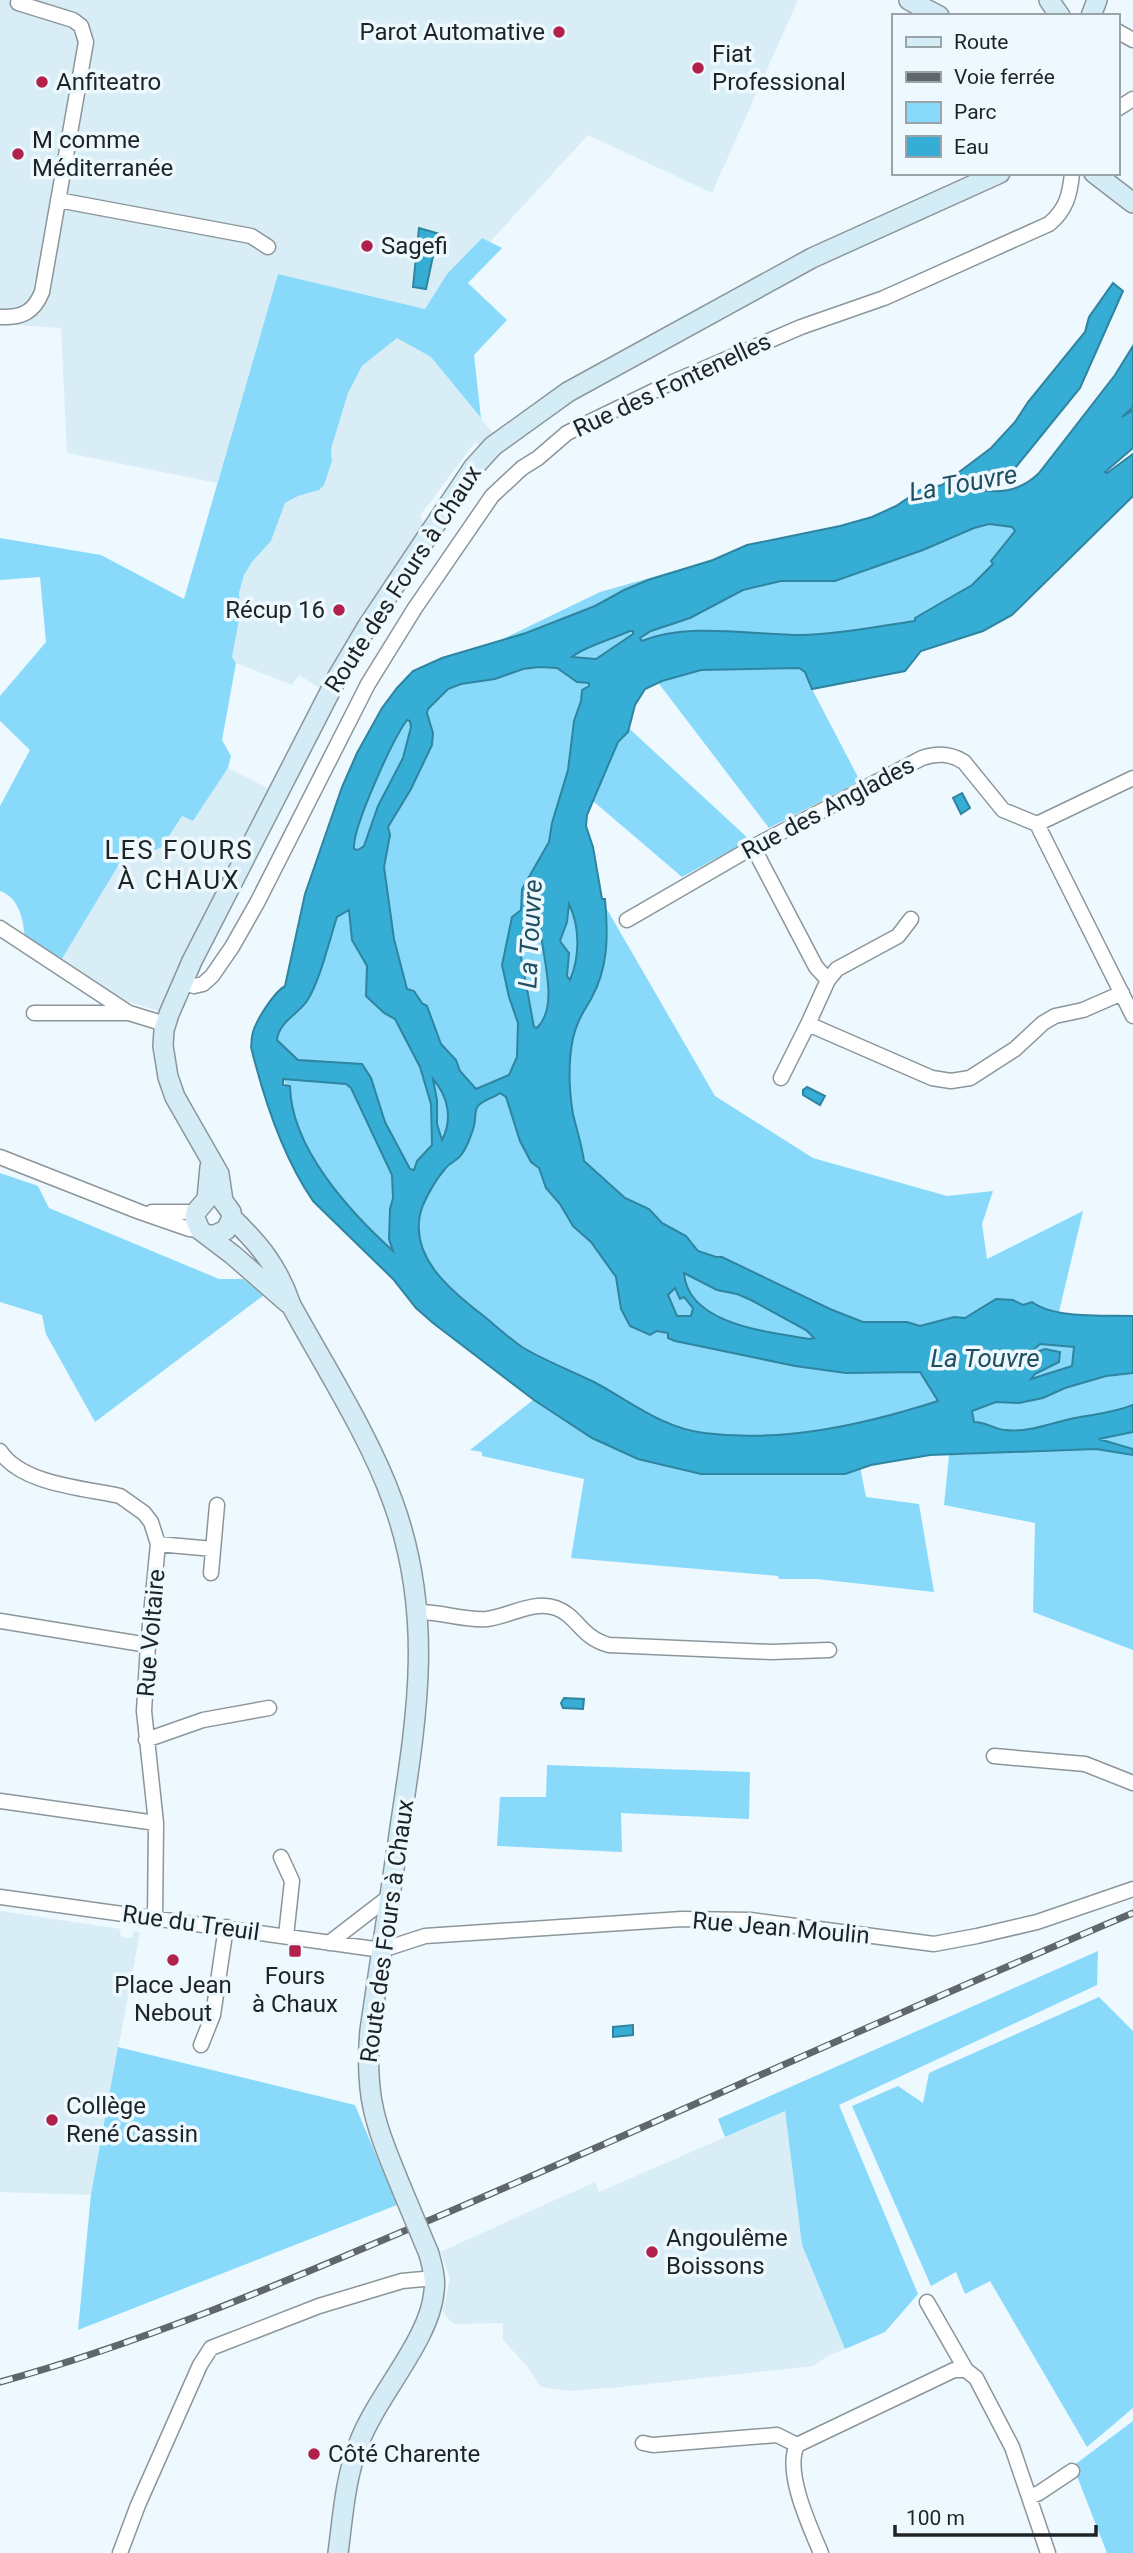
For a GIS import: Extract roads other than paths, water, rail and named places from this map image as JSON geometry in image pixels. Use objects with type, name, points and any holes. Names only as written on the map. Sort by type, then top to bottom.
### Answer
[{"type":"street","points":[[909,0],[935,14]]},
{"type":"street","points":[[933,0],[954,14]]},
{"type":"street","points":[[0,317],[20,316],[29,312],[37,304],[42,292],[86,50],[85,33],[73,20],[19,1]]},
{"type":"street","name":"Route des Fours à Chaux","points":[[291,1305],[211,1216],[211,1162],[168,1077],[163,1055],[165,1024],[182,982],[338,676],[458,490],[493,446],[568,392],[774,278],[846,242],[996,175]]},
{"type":"street","name":"Rue des Fontenelles","points":[[182,982],[194,986],[203,984],[212,976],[232,947],[368,684],[469,528],[492,496],[522,468],[567,433],[666,384],[801,327],[884,298],[1049,224],[1067,203],[1072,175]]},
{"type":"street","points":[[1097,175],[1133,202]]},
{"type":"street","points":[[1117,175],[1133,188]]},
{"type":"street","points":[[58,200],[251,236],[268,247]]},
{"type":"street","name":"Rue des Anglades","points":[[627,920],[753,847],[922,758],[936,754],[964,762],[1003,810],[1037,824]]},
{"type":"street","points":[[1133,778],[1037,824],[1133,1016]]},
{"type":"street","points":[[753,847],[816,967],[828,979]]},
{"type":"street","points":[[781,1079],[828,979],[837,969],[898,936],[911,919]]},
{"type":"street","points":[[0,928],[129,1013],[165,1024]]},
{"type":"street","points":[[808,1024],[932,1078],[951,1081],[970,1078],[985,1070],[1055,1016],[1083,1010],[1122,993]]},
{"type":"street","points":[[34,1013],[129,1013]]},
{"type":"street","points":[[0,1157],[140,1212],[211,1216]]},
{"type":"street","name":"Route des Fours à Chaux","points":[[211,1216],[250,1234],[286,1290],[291,1305],[389,1492],[407,1551],[417,1612],[418,1704],[370,2030],[368,2083],[376,2123],[429,2254],[435,2278],[433,2304],[426,2322],[373,2411],[359,2442],[347,2481],[338,2553]]},
{"type":"street","name":"Rue Voltaire","points":[[0,1451],[13,1467],[29,1476],[120,1496],[132,1503],[151,1522],[158,1544],[144,1711],[156,1823],[155,1918]]},
{"type":"street","points":[[211,1573],[217,1505]]},
{"type":"street","points":[[158,1544],[214,1549]]},
{"type":"street","points":[[417,1612],[487,1619],[544,1606],[567,1614],[589,1637],[608,1645],[771,1652],[829,1650]]},
{"type":"street","points":[[0,1621],[148,1646]]},
{"type":"street","points":[[146,1740],[203,1720],[269,1708]]},
{"type":"street","points":[[994,1756],[1085,1764],[1133,1783]]},
{"type":"street","points":[[0,1801],[156,1823]]},
{"type":"street","points":[[281,1857],[292,1881],[286,1936]]},
{"type":"street","name":"Rue Jean Moulin","points":[[382,1950],[425,1936],[682,1919],[750,1920],[934,1944],[1037,1922],[1133,1889]]},
{"type":"street","points":[[329,1943],[390,1896]]},
{"type":"street","name":"Rue du Treuil","points":[[0,1897],[382,1950]]},
{"type":"street","points":[[201,2045],[213,2015],[226,1927]]},
{"type":"street","points":[[120,2553],[138,2505],[200,2364],[211,2348],[319,2306],[402,2281],[435,2278]]},
{"type":"street","points":[[927,2302],[962,2358],[966,2370],[976,2378],[1012,2447],[1048,2553]]},
{"type":"street","points":[[821,2553],[800,2505],[793,2458],[797,2445],[954,2370],[966,2370]]},
{"type":"street","points":[[643,2443],[653,2445],[777,2435],[797,2445]]},
{"type":"street","points":[[1029,2497],[1072,2471]]},
{"type":"water","points":[[419,228],[443,235],[440,248],[448,251],[433,256],[426,289],[413,287]]},
{"type":"water","name":"La Touvre","points":[[1113,283],[1123,291],[1080,388],[1011,473],[984,487],[987,491],[1009,490],[1028,482],[1039,473],[1115,375],[1133,346],[1133,407],[1122,417],[1133,410],[1133,448],[1105,472],[1133,454],[1133,496],[1012,615],[983,631],[921,651],[905,671],[812,689],[805,672],[799,668],[701,670],[662,681],[645,689],[635,705],[628,732],[618,742],[587,815],[586,826],[593,847],[602,899],[605,899],[606,950],[597,987],[578,1022],[573,1038],[570,1086],[573,1114],[584,1161],[625,1198],[649,1209],[662,1223],[686,1236],[698,1251],[722,1257],[830,1309],[863,1322],[907,1322],[920,1326],[954,1317],[965,1318],[996,1299],[1013,1300],[1023,1305],[1032,1302],[1066,1314],[1133,1316],[1133,1373],[1106,1376],[1065,1388],[1043,1398],[1019,1403],[996,1402],[972,1411],[974,1422],[1014,1431],[1111,1412],[1133,1405],[1133,1432],[1099,1439],[1133,1449],[1133,1455],[1096,1449],[930,1455],[871,1465],[845,1474],[701,1474],[638,1459],[592,1438],[534,1400],[433,1323],[416,1308],[393,1279],[313,1201],[283,1146],[251,1047],[253,1031],[265,1009],[285,986],[305,894],[342,787],[382,708],[413,671],[442,658],[526,633],[595,606],[648,580],[713,560],[747,545],[872,517],[896,506],[920,490],[942,485],[991,448],[1015,422],[1085,332],[1089,317]],"holes":[[[989,524],[1012,527],[1015,531],[991,561],[993,564],[972,585],[915,618],[915,621],[816,635],[700,631],[660,635],[642,641],[640,638],[651,631],[690,618],[743,590],[781,581],[835,581],[923,550],[974,528]],[[630,631],[633,631],[633,634],[596,659],[572,657]],[[539,667],[557,668],[577,682],[589,683],[589,686],[582,690],[574,721],[568,770],[549,842],[522,889],[521,910],[512,917],[502,965],[518,1023],[517,1057],[509,1075],[476,1089],[441,1044],[427,1006],[414,991],[407,989],[394,939],[384,867],[390,835],[388,827],[411,789],[432,745],[433,733],[428,709],[448,689],[461,684],[495,679],[523,669]],[[407,720],[410,721],[403,758],[378,806],[364,846],[358,850],[354,849],[366,804]],[[537,898],[542,900],[537,915],[540,916],[548,1004],[537,1028],[534,1027],[521,957],[532,910],[530,909]],[[569,904],[575,922],[577,942],[576,961],[570,980],[567,976],[569,953],[560,941],[567,922]],[[349,910],[352,940],[367,966],[366,996],[384,1013],[395,1019],[420,1067],[431,1104],[432,1145],[417,1161],[414,1170],[410,1169],[385,1122],[371,1078],[362,1064],[298,1060],[277,1040],[281,1028],[307,1001],[320,972],[337,917]],[[283,1079],[346,1084],[351,1088],[392,1175],[389,1239],[393,1251],[342,1198],[312,1155],[300,1132],[290,1086],[283,1085]],[[433,1079],[447,1108],[447,1124],[442,1140],[437,1124],[437,1100]],[[500,1093],[506,1097],[520,1141],[531,1162],[539,1168],[546,1188],[560,1204],[573,1226],[591,1242],[616,1277],[621,1309],[630,1326],[650,1335],[657,1331],[668,1333],[668,1338],[675,1341],[795,1366],[846,1373],[920,1372],[938,1401],[881,1418],[793,1434],[763,1436],[704,1433],[660,1420],[594,1382],[522,1347],[446,1283],[434,1270],[420,1240],[419,1223],[423,1205],[442,1173],[465,1149],[475,1124],[476,1110],[482,1102]],[[684,1273],[717,1290],[751,1300],[806,1330],[814,1338],[753,1329],[715,1315],[700,1304],[689,1290]],[[675,1288],[680,1299],[684,1297],[693,1308],[691,1316],[677,1316],[668,1295]],[[1040,1344],[1074,1347],[1072,1366],[1031,1379],[1035,1374],[1059,1362],[1060,1352],[1045,1349],[1034,1353],[1033,1350]]]},
{"type":"water","points":[[962,793],[970,808],[961,814],[953,798]]},
{"type":"water","points":[[807,1087],[825,1096],[820,1105],[803,1095],[803,1090]]},
{"type":"water","points":[[564,1698],[584,1699],[583,1709],[563,1708],[561,1703]]},
{"type":"water","points":[[633,2025],[633,2035],[613,2037],[613,2027]]},
{"type":"railway","points":[[0,2382],[113,2347],[280,2283],[530,2177],[1133,1913]]},
{"type":"place","name":"Parot Automative","points":[[559,32]]},
{"type":"place","name":"Fiat Professional","points":[[698,68]]},
{"type":"place","name":"Anfiteatro","points":[[42,82]]},
{"type":"place","name":"M comme Méditerranée","points":[[18,154]]},
{"type":"place","name":"Sagefi","points":[[367,246]]},
{"type":"place","name":"Récup 16","points":[[339,610]]},
{"type":"place","name":"Fours à Chaux","points":[[295,1951]]},
{"type":"place","name":"Place Jean Nebout","points":[[173,1960]]},
{"type":"place","name":"Collège René Cassin","points":[[52,2120]]},
{"type":"place","name":"Angoulême Boissons","points":[[652,2252]]},
{"type":"place","name":"Côté Charente","points":[[314,2454]]},
{"type":"district","name":"LES FOURS À CHAUX","points":[[179,865]]}]
